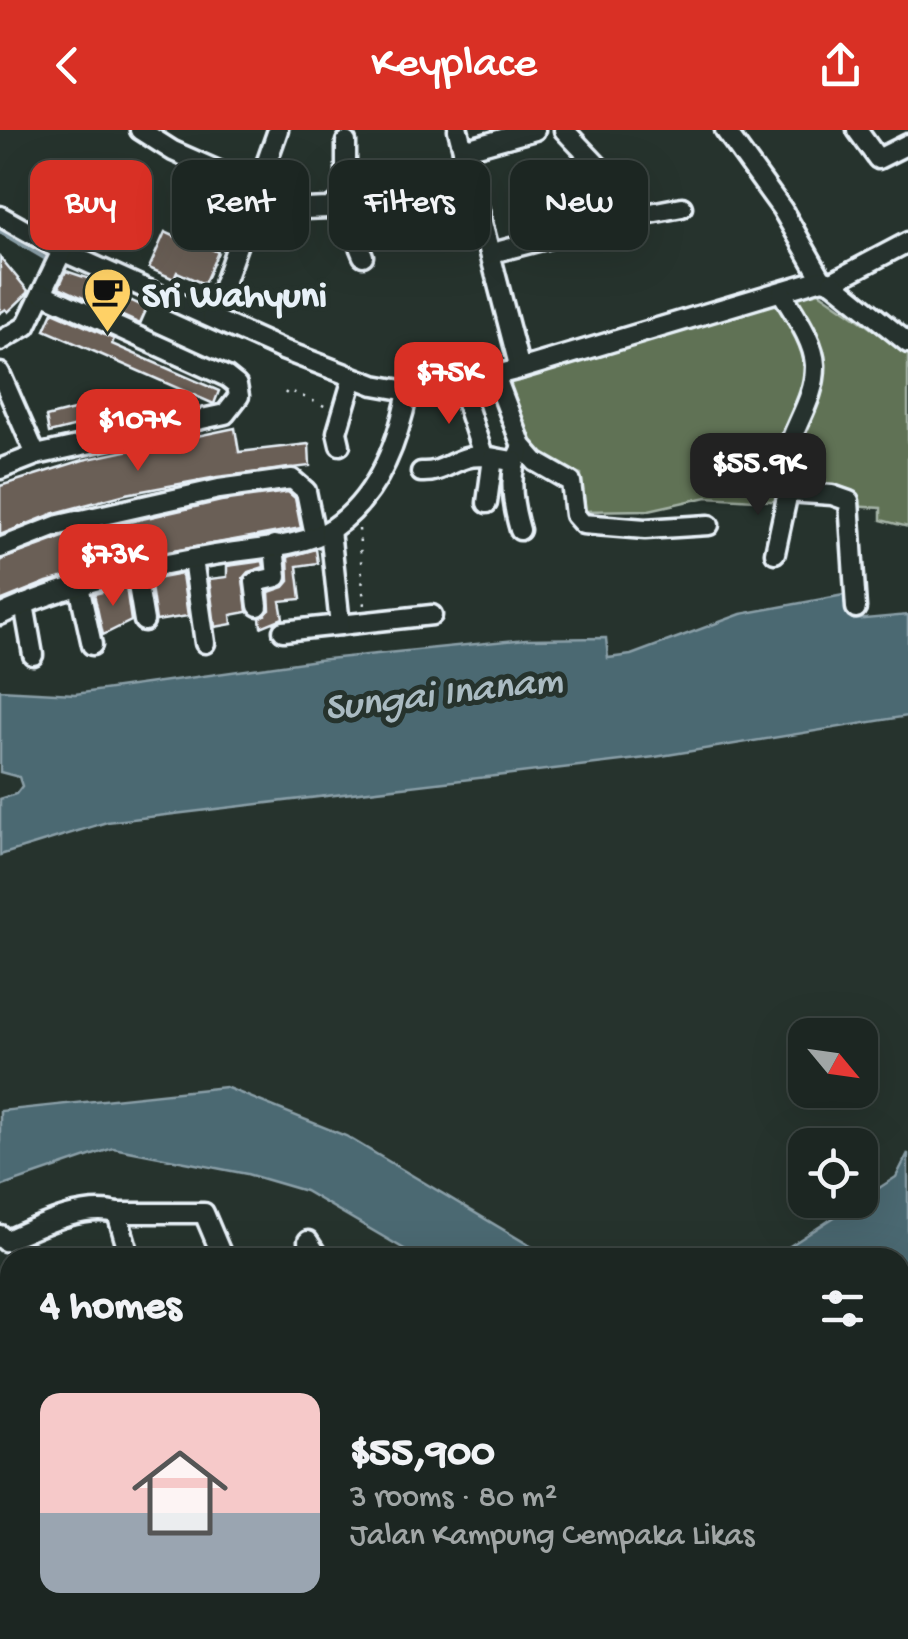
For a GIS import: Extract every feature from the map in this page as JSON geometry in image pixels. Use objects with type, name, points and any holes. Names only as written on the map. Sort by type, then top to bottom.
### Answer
[{"type":"street","points":[[140,130],[193,160]]},
{"type":"street","points":[[268,160],[278,130]]},
{"type":"street","points":[[458,130],[520,369]]},
{"type":"street","points":[[463,150],[535,130]]},
{"type":"street","points":[[564,130],[593,160]]},
{"type":"street","points":[[725,130],[827,280],[908,343]]},
{"type":"street","points":[[857,130],[878,159],[908,144]]},
{"type":"street","points":[[345,160],[346,142]]},
{"type":"street","points":[[648,214],[682,207]]},
{"type":"street","points":[[0,216],[62,251],[354,378],[408,391],[460,384],[520,369],[827,280],[908,242]]},
{"type":"street","points":[[492,253],[510,248]]},
{"type":"street","points":[[212,317],[236,250]]},
{"type":"street","points":[[360,250],[363,256]]},
{"type":"street","points":[[0,341],[26,326],[62,251]]},
{"type":"street","points":[[0,470],[36,455],[225,414],[239,396],[238,385],[226,377],[42,293]]},
{"type":"street","points":[[775,553],[788,492],[782,475],[784,453],[806,414],[815,363],[782,293]]},
{"type":"street","points":[[495,375],[518,454],[514,509],[520,530]]},
{"type":"street","points":[[0,376],[36,455]]},
{"type":"street","points":[[340,446],[337,432],[354,378]]},
{"type":"street","points":[[460,384],[488,456],[486,503]]},
{"type":"street","points":[[0,615],[78,586],[322,533],[357,508],[382,470],[404,416],[408,391]]},
{"type":"street","points":[[421,472],[435,473],[464,458],[518,454],[571,482],[575,514],[583,524],[644,529],[709,525]]},
{"type":"street","points":[[0,548],[59,525],[220,489],[292,479],[306,491],[322,533],[340,625]]},
{"type":"street","points":[[788,492],[832,495],[849,502],[856,608]]},
{"type":"street","points":[[258,606],[255,582],[277,577],[274,545]]},
{"type":"street","points":[[193,559],[205,643]]},
{"type":"street","points":[[136,573],[144,621]]},
{"type":"street","points":[[78,586],[92,644]]},
{"type":"street","points":[[24,604],[32,655]]},
{"type":"street","points":[[283,631],[432,615]]},
{"type":"street","points":[[0,1236],[5,1241],[43,1225],[101,1209],[117,1213],[204,1213],[219,1248]]},
{"type":"street","points":[[117,1213],[127,1248]]},
{"type":"street","points":[[308,1241],[313,1248]]},
{"type":"path","points":[[285,394],[288,390],[342,413]]},
{"type":"path","points":[[357,508],[365,620]]},
{"type":"green space","points":[[813,288],[908,354],[908,527],[881,520],[881,508],[707,497],[649,510],[580,511],[581,474],[540,457],[498,376]]},
{"type":"water","name":"Sungai Inanam","points":[[844,595],[854,620],[908,615],[908,716],[655,757],[107,822],[0,855],[0,799],[16,794],[22,786],[19,777],[0,772],[0,690],[75,694],[317,660],[526,639],[606,638],[608,658],[631,655],[741,614]]},
{"type":"water","points":[[225,1087],[346,1136],[534,1248],[403,1248],[305,1191],[247,1174],[113,1148],[0,1187],[0,1111]]},
{"type":"water","points":[[908,1153],[908,1248],[787,1248],[833,1218],[878,1218],[878,1189],[896,1177]]},
{"type":"building","points":[[165,232],[172,235],[172,250],[218,252],[204,284],[177,272],[174,279],[149,268]]},
{"type":"building","points":[[0,257],[29,292],[8,312],[6,309],[0,313]]},
{"type":"building","points":[[66,271],[102,283],[100,286],[147,308],[140,324],[59,287]]},
{"type":"building","points":[[53,312],[114,339],[112,344],[219,391],[214,404],[45,330]]},
{"type":"building","points":[[145,392],[149,408],[49,433],[46,417]]},
{"type":"building","points":[[235,428],[239,452],[309,444],[310,466],[217,477],[126,494],[55,513],[0,535],[0,486],[83,460]]},
{"type":"building","points":[[288,492],[295,498],[301,528],[129,559],[47,582],[0,601],[0,560],[63,537],[221,501]]},
{"type":"building","points":[[316,549],[318,563],[297,566],[301,599],[280,601],[283,618],[261,627],[260,618],[270,610],[269,592],[289,581],[288,557]]},
{"type":"building","points":[[263,561],[264,567],[243,578],[247,612],[231,615],[232,624],[215,627],[209,579],[227,577],[227,566]]},
{"type":"building","points":[[182,574],[188,616],[156,621],[150,580]]},
{"type":"building","points":[[126,586],[131,621],[103,635],[94,594]]},
{"type":"waterway","points":[[0,232],[46,259],[35,285]]},
{"type":"waterway","points":[[25,308],[31,294]]},
{"type":"place","name":"Sri Wahyuni","points":[[107,334]]}]
